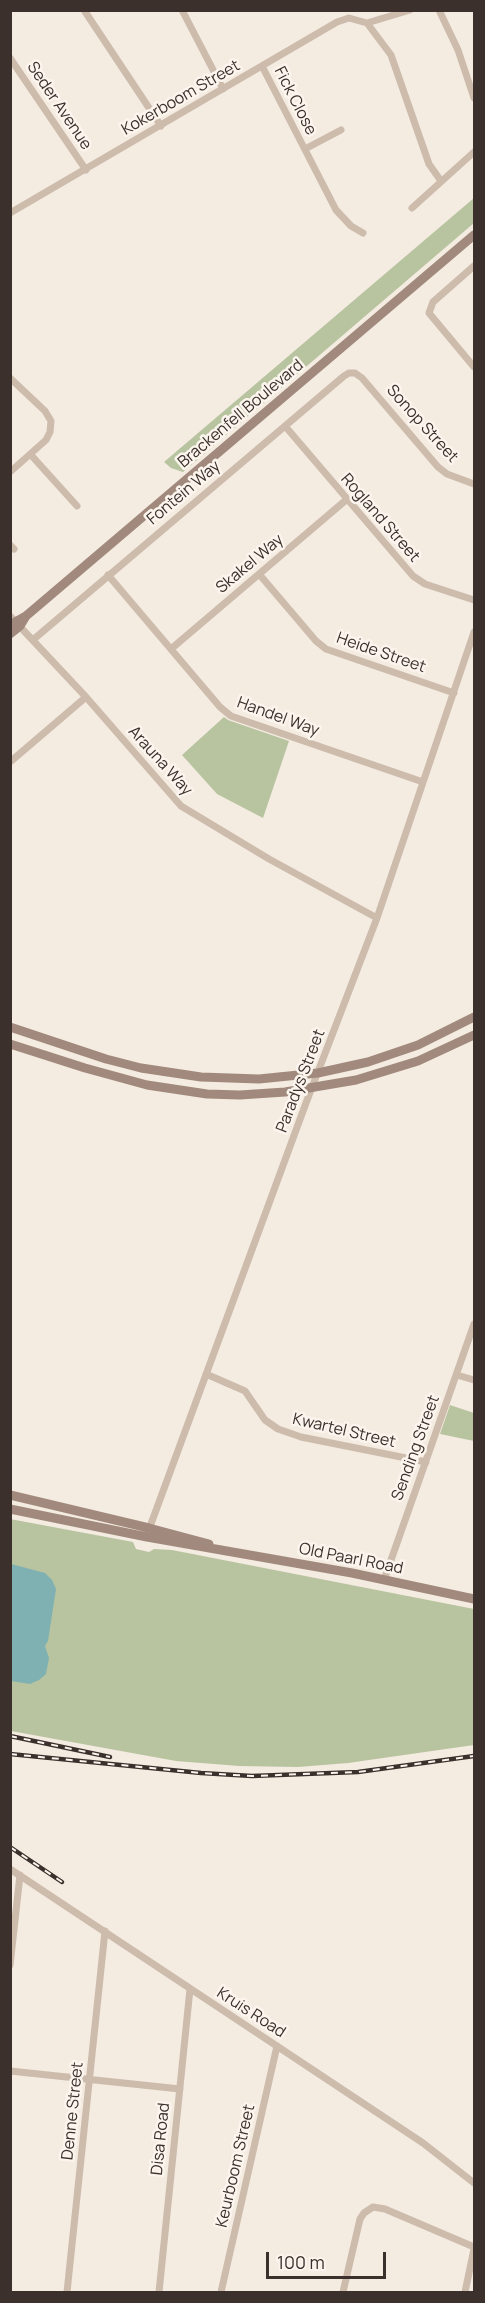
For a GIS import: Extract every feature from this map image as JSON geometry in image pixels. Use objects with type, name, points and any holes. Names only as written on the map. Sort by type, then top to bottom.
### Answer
[{"type":"street","points":[[84,10],[160,126]]},
{"type":"street","points":[[182,10],[223,89]]},
{"type":"street","name":"Kokerboom Street","points":[[10,213],[342,20],[354,18],[367,23],[410,10]]},
{"type":"street","points":[[438,10],[461,58],[474,98]]},
{"type":"street","points":[[367,23],[391,55],[429,164],[441,181]]},
{"type":"street","name":"Seder Avenue","points":[[10,58],[86,170]]},
{"type":"street","name":"Fick Close","points":[[262,66],[336,210],[351,226],[363,233]]},
{"type":"street","name":"Fick Close","points":[[305,149],[341,130]]},
{"type":"street","points":[[412,208],[474,152]]},
{"type":"street","name":"Brackenfell Boulevard","points":[[10,634],[14,622],[26,616],[474,235]]},
{"type":"street","points":[[474,266],[433,302],[429,313],[474,367]]},
{"type":"street","name":"Fontein Way","points":[[34,639],[344,376],[355,373]]},
{"type":"street","name":"Sonop Street","points":[[355,373],[367,383],[438,467],[447,474],[474,484]]},
{"type":"street","points":[[10,378],[45,411],[51,422],[46,440],[10,472]]},
{"type":"street","name":"Rogland Street","points":[[285,426],[413,576],[425,584],[474,600]]},
{"type":"street","points":[[31,454],[77,506]]},
{"type":"street","name":"Skakel Way","points":[[171,649],[346,500]]},
{"type":"street","name":"Heide Street","points":[[259,574],[316,641],[326,649],[454,693]]},
{"type":"street","name":"Handel Way","points":[[108,575],[220,707],[231,716],[423,782]]},
{"type":"street","name":"Arauna Way","points":[[14,622],[34,639],[186,810],[269,859],[377,918]]},
{"type":"street","name":"Paradys Street","points":[[148,1533],[311,1089],[377,918],[474,632]]},
{"type":"street","points":[[10,762],[86,697]]},
{"type":"street","points":[[10,1027],[106,1059],[170,1073],[226,1079],[318,1073],[368,1062],[442,1034],[474,1017]]},
{"type":"street","points":[[10,1044],[118,1078],[173,1090],[240,1095],[311,1089],[356,1080],[418,1061],[474,1035]]},
{"type":"street","name":"Sending Street","points":[[384,1580],[474,1324]]},
{"type":"street","name":"Kwartel Street","points":[[206,1374],[245,1391],[265,1420],[278,1430],[301,1437],[426,1462]]},
{"type":"street","points":[[457,1374],[474,1380]]},
{"type":"street","name":"Old Paarl Road","points":[[10,1495],[148,1533]]},
{"type":"street","name":"Old Paarl Road","points":[[10,1509],[203,1542],[222,1549],[474,1599]]},
{"type":"street","name":"Kruis Road","points":[[10,1869],[423,2144],[474,2183]]},
{"type":"street","points":[[10,1965],[20,1875]]},
{"type":"street","name":"Denne Street","points":[[68,2292],[105,1931]]},
{"type":"street","name":"Disa Road","points":[[159,2292],[190,1989]]},
{"type":"street","name":"Keurboom Street","points":[[221,2292],[277,2046]]},
{"type":"street","points":[[10,2071],[180,2089]]},
{"type":"street","points":[[343,2292],[360,2219],[373,2207],[385,2209],[474,2248],[465,2292]]},
{"type":"green space","points":[[474,198],[474,223],[183,472],[171,468],[164,462]]},
{"type":"green space","points":[[224,717],[289,741],[263,818],[217,794],[182,755]]},
{"type":"green space","points":[[450,1405],[474,1413],[474,1441],[440,1434]]},
{"type":"green space","points":[[10,1519],[133,1542],[136,1549],[149,1552],[154,1549],[172,1550],[474,1609],[474,1745],[348,1763],[298,1767],[239,1766],[176,1761],[11,1731]]},
{"type":"water","points":[[11,1564],[45,1573],[52,1580],[56,1589],[48,1641],[45,1646],[49,1658],[46,1674],[30,1684],[11,1681]]},
{"type":"railway","points":[[10,1736],[110,1757]]},
{"type":"railway","points":[[10,1754],[252,1776],[358,1772],[474,1756]]},
{"type":"railway","points":[[10,1847],[62,1882]]}]
